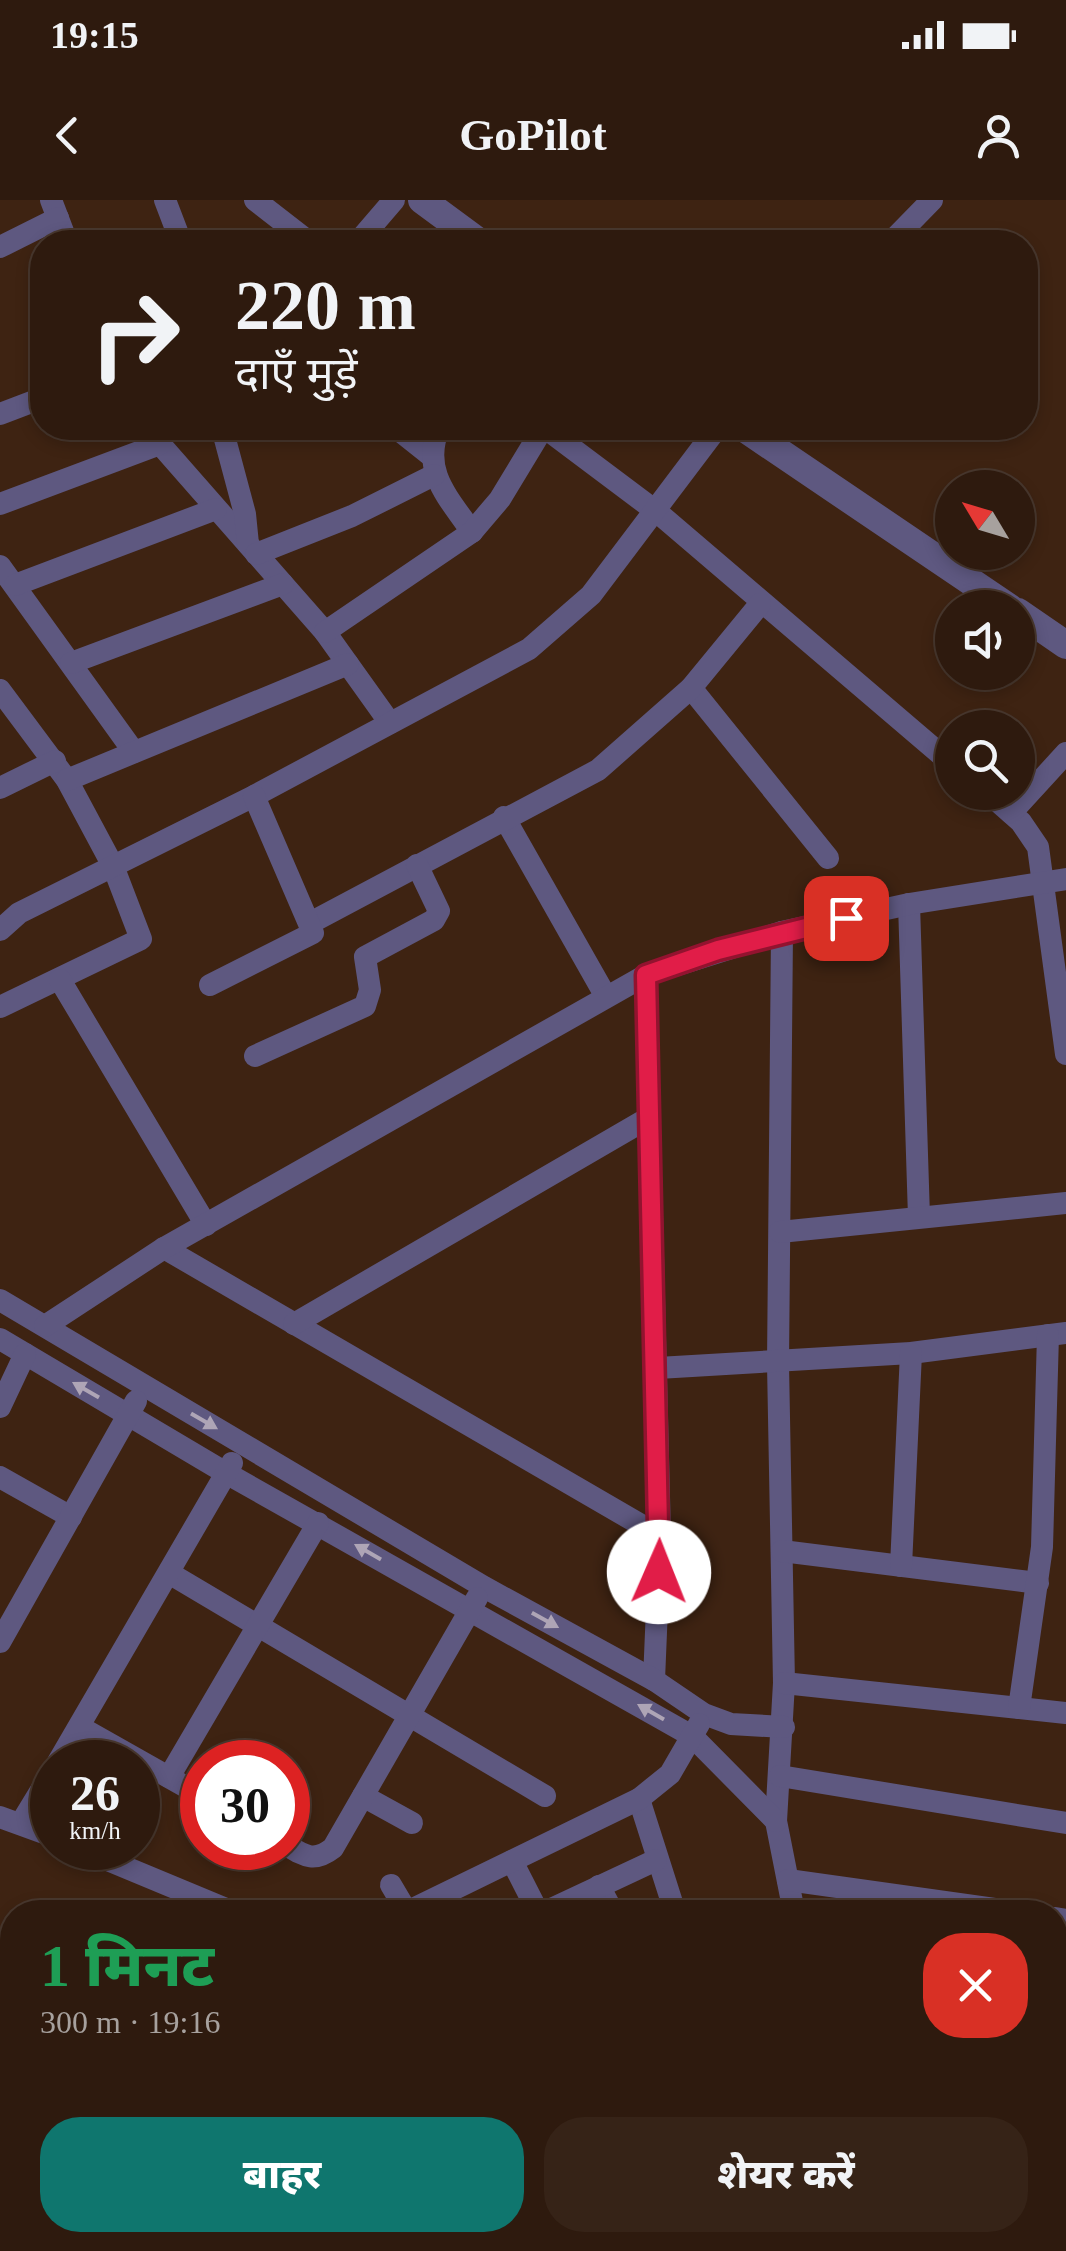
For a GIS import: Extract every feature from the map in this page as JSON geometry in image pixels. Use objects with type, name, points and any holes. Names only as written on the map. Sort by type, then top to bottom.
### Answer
[{"type":"street","points":[[165,200],[176,230]]},
{"type":"street","points":[[254,200],[293,230]]},
{"type":"street","points":[[368,230],[394,200]]},
{"type":"street","points":[[422,200],[462,230]]},
{"type":"street","points":[[903,230],[932,200]]},
{"type":"street","points":[[0,246],[54,209]]},
{"type":"street","points":[[1,410],[30,402]]},
{"type":"street","points":[[0,504],[144,440]]},
{"type":"street","points":[[156,440],[325,632],[390,723]]},
{"type":"street","points":[[225,440],[252,549]]},
{"type":"street","points":[[408,440],[432,465],[472,532]]},
{"type":"street","points":[[252,549],[368,508],[432,465],[437,440]]},
{"type":"street","points":[[325,632],[472,532],[500,499],[537,440]]},
{"type":"street","points":[[560,440],[657,512],[935,750]]},
{"type":"street","points":[[0,930],[19,913],[254,796],[529,650],[564,624],[657,512],[708,440]]},
{"type":"street","points":[[762,440],[983,590]]},
{"type":"street","points":[[134,752],[5,576],[216,508]]},
{"type":"street","points":[[71,663],[282,584]]},
{"type":"street","points":[[312,922],[504,816],[598,770],[692,688],[760,604]]},
{"type":"street","points":[[1035,624],[1066,645]]},
{"type":"street","points":[[0,788],[134,752],[348,664]]},
{"type":"street","points":[[692,688],[828,858]]},
{"type":"street","points":[[0,690],[61,770],[112,866],[142,939],[0,1007]]},
{"type":"street","points":[[1011,813],[1066,753]]},
{"type":"street","points":[[210,985],[310,939],[312,922],[254,796]]},
{"type":"street","points":[[1007,810],[1038,847],[1056,880],[1066,1054]]},
{"type":"street","points":[[504,816],[606,995]]},
{"type":"street","points":[[255,1056],[364,1006],[370,990],[364,957],[434,920],[439,911],[417,865]]},
{"type":"street","points":[[46,1326],[164,1248],[646,975],[782,932],[908,904],[1056,880]]},
{"type":"street","points":[[908,904],[919,1218]]},
{"type":"street","points":[[782,932],[778,1364],[784,1727],[776,1822],[792,1900]]},
{"type":"street","points":[[646,975],[660,1536],[654,1680]]},
{"type":"street","points":[[60,980],[206,1225]]},
{"type":"street","points":[[294,1324],[650,1117]]},
{"type":"street","points":[[780,1232],[1066,1203]]},
{"type":"street","points":[[164,1248],[660,1536]]},
{"type":"street","points":[[0,1300],[484,1587],[654,1680],[704,1714],[731,1724],[784,1727]]},
{"type":"street","points":[[658,1368],[778,1364],[911,1353],[1057,1334],[1038,1583],[1020,1708]]},
{"type":"street","points":[[0,1339],[226,1473],[692,1736],[776,1822]]},
{"type":"street","points":[[901,1566],[911,1353]]},
{"type":"street","points":[[0,1407],[26,1354]]},
{"type":"street","points":[[0,1642],[144,1386]]},
{"type":"street","points":[[72,1740],[244,1443]]},
{"type":"street","points":[[0,1476],[71,1517]]},
{"type":"street","points":[[170,1777],[318,1523]]},
{"type":"street","points":[[782,1552],[1038,1583]]},
{"type":"street","points":[[169,1572],[545,1796]]},
{"type":"street","points":[[310,1858],[322,1857],[333,1848],[484,1587]]},
{"type":"street","points":[[784,1683],[1066,1713]]},
{"type":"street","points":[[432,1900],[638,1799],[670,1774],[704,1714]]},
{"type":"street","points":[[80,1727],[180,1783]]},
{"type":"street","points":[[780,1776],[1066,1823]]},
{"type":"street","points":[[363,1796],[412,1823]]},
{"type":"street","points":[[10,1820],[30,1797]]},
{"type":"street","points":[[638,1799],[671,1900]]},
{"type":"street","points":[[568,1900],[656,1860]]},
{"type":"street","points":[[512,1861],[534,1900]]},
{"type":"street","points":[[132,1870],[204,1900]]},
{"type":"street","points":[[788,1880],[930,1900]]},
{"type":"street","points":[[390,1884],[400,1900]]},
{"type":"street","points":[[599,1886],[606,1900]]},
{"type":"route","points":[[659,1572],[658,1368],[646,975],[718,950],[846,918]]}]
